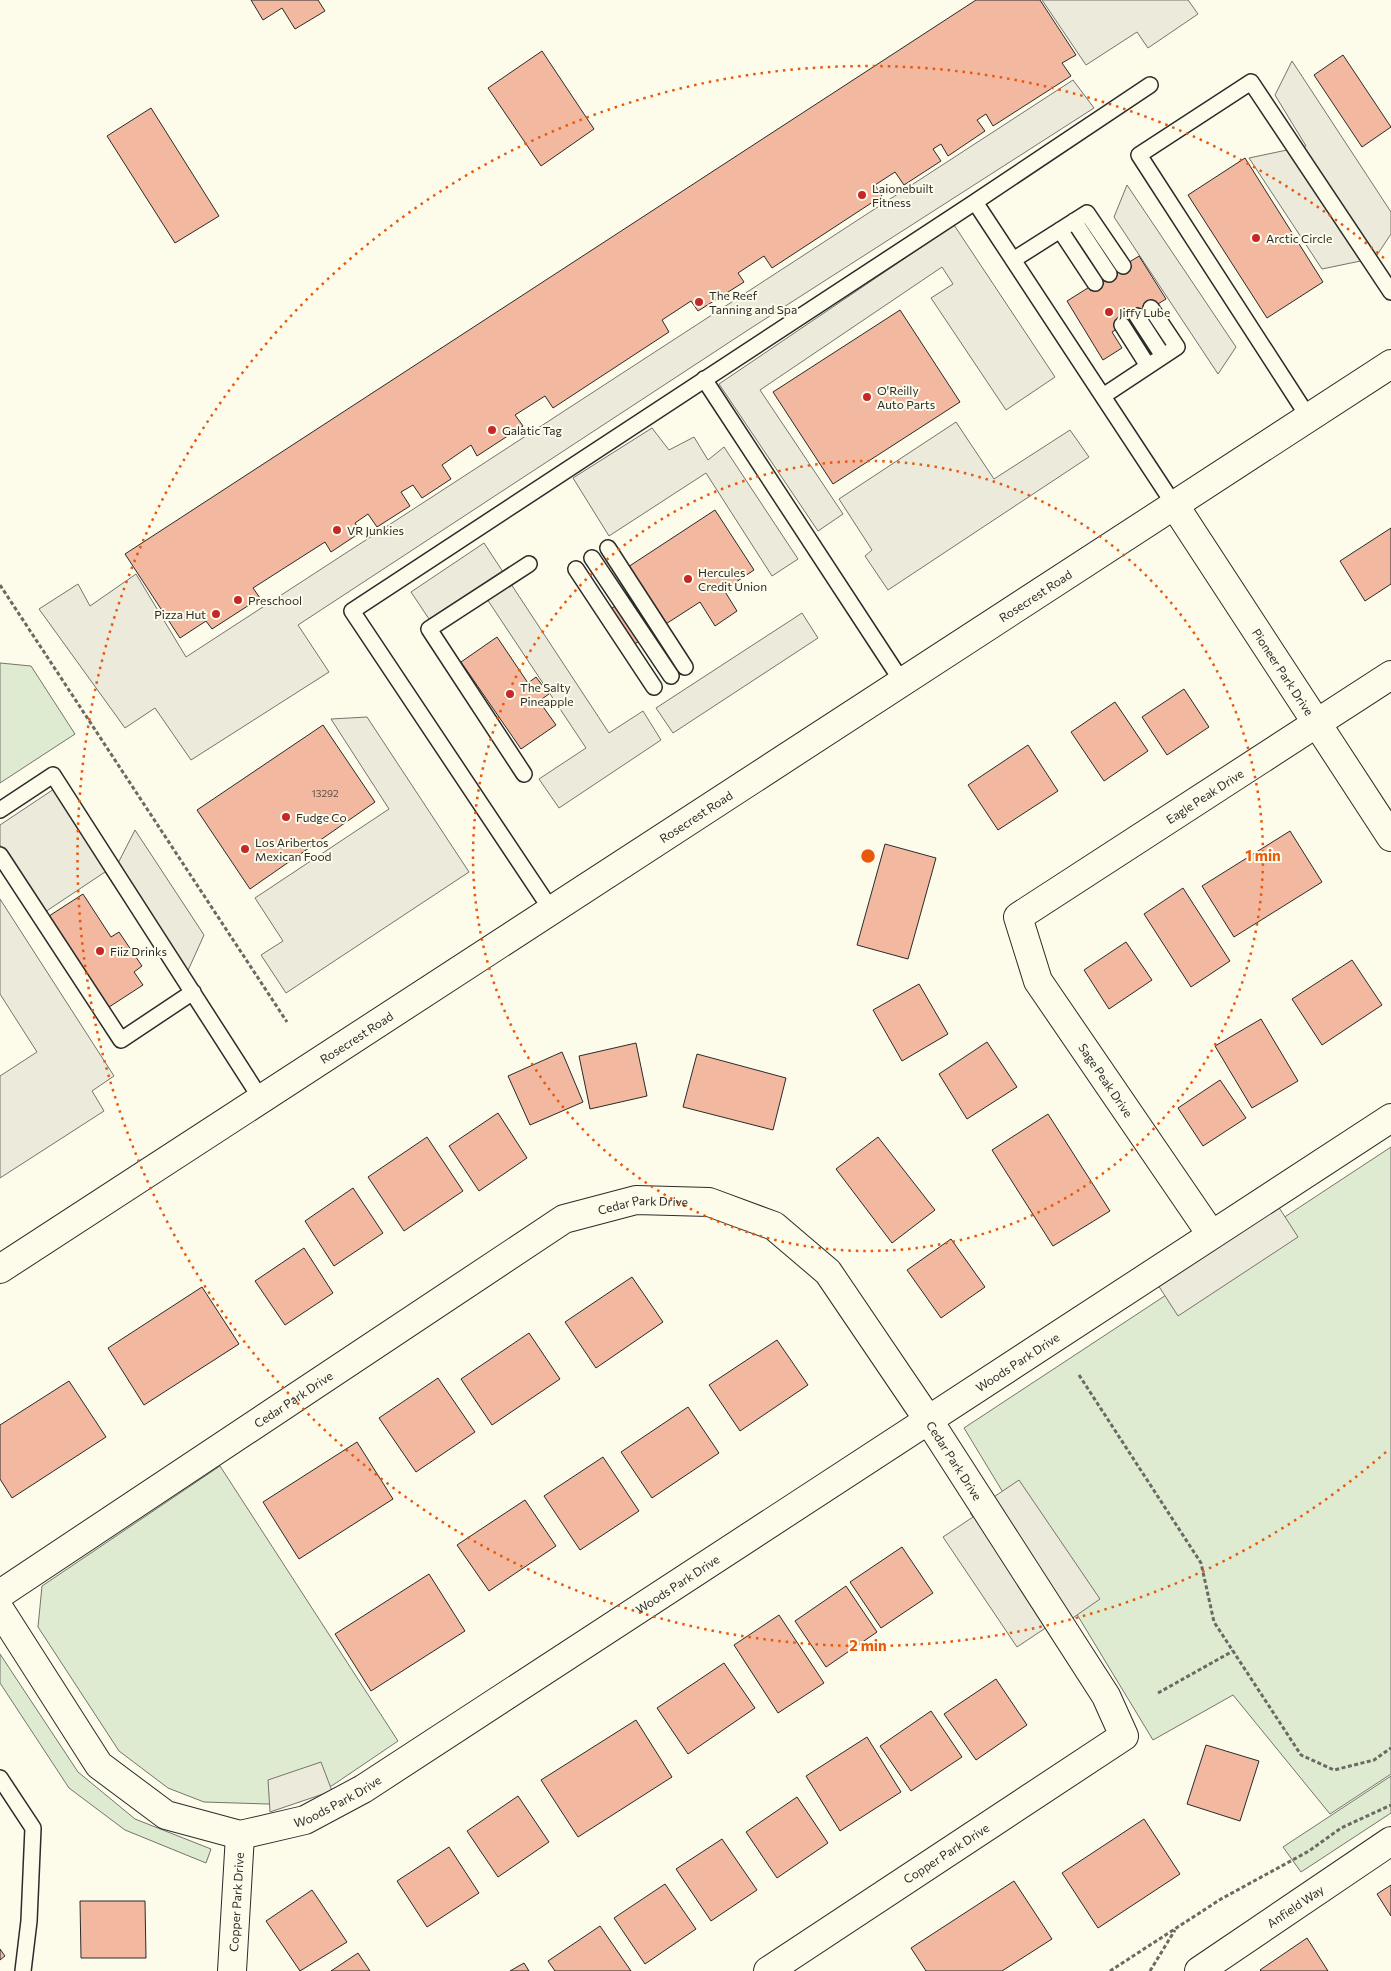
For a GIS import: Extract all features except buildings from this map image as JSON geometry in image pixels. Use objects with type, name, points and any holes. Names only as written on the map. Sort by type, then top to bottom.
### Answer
[{"type":"street","name":"Rosecrest Road","points":[[0,1269],[1391,364]]},
{"type":"street","name":"Pioneer Park Drive","points":[[1174,506],[1391,837]]},
{"type":"street","name":"Eagle Peak Drive","points":[[1018,917],[1391,675]]},
{"type":"street","name":"Sage Peak Drive","points":[[1018,917],[1038,981],[1211,1234]]},
{"type":"street","name":"Woods Park Drive","points":[[0,1610],[99,1765],[166,1815],[240,1835],[305,1820],[363,1789],[1391,1118]]},
{"type":"street","name":"Cedar Park Drive","points":[[0,1594],[564,1219],[636,1200],[709,1202],[774,1226],[828,1272],[929,1421],[1106,1696],[1124,1736]]},
{"type":"street","name":"Copper Park Drive","points":[[768,1971],[1124,1736]]},
{"type":"street","name":"Copper Park Drive","points":[[232,1971],[240,1835]]},
{"type":"street","name":"Anfield Way","points":[[1199,1971],[1391,1842]]},
{"type":"lane","points":[[1309,418],[1140,155],[1251,82],[1391,292]]},
{"type":"lane","points":[[552,910],[352,610],[1150,86]]},
{"type":"lane","points":[[974,202],[1174,506]]},
{"type":"lane","points":[[1013,260],[1087,212],[1123,266]]},
{"type":"lane","points":[[1074,221],[1109,274]]},
{"type":"lane","points":[[1060,230],[1095,283]]},
{"type":"lane","points":[[1103,396],[1177,347],[1150,308]]},
{"type":"lane","points":[[1137,316],[1163,356]]},
{"type":"lane","points":[[1122,325],[1148,366]]},
{"type":"lane","points":[[704,379],[903,682]]},
{"type":"lane","points":[[608,548],[685,667]]},
{"type":"lane","points":[[592,558],[671,676]]},
{"type":"lane","points":[[524,774],[429,630],[529,564]]},
{"type":"lane","points":[[576,569],[654,687]]},
{"type":"lane","points":[[0,810],[53,775],[261,1099]]},
{"type":"lane","points":[[0,855],[121,1040],[193,992]]},
{"type":"lane","points":[[0,1778],[32,1828],[29,1921],[23,1971]]},
{"type":"path","points":[[0,585],[287,1022]]},
{"type":"path","points":[[1079,1375],[1201,1563],[1214,1622],[1301,1755],[1334,1770],[1374,1760],[1391,1748]]},
{"type":"path","points":[[1158,1693],[1233,1651]]},
{"type":"path","points":[[1110,1971],[1221,1899],[1309,1851],[1341,1828],[1391,1805]]},
{"type":"path","points":[[1150,1971],[1176,1929]]},
{"type":"green space","points":[[0,663],[31,666],[75,734],[0,783]]},
{"type":"green space","points":[[1391,1147],[1391,1774],[1330,1814],[1233,1695],[1153,1740],[964,1428]]},
{"type":"green space","points":[[220,1466],[398,1741],[333,1785],[299,1802],[268,1804],[204,1802],[168,1788],[119,1751],[38,1627],[42,1586]]},
{"type":"green space","points":[[0,1654],[78,1772],[135,1819],[211,1849],[206,1863],[125,1830],[69,1788],[0,1683]]},
{"type":"green space","points":[[1391,1776],[1391,1813],[1301,1872],[1283,1847]]},
{"type":"shaded area","points":[[1042,0],[1188,0],[1198,14],[1148,48],[1137,32],[1086,65]]},
{"type":"shaded area","points":[[1292,61],[1391,212],[1391,234],[1375,258],[1322,269],[1249,158],[1306,146],[1275,95]]},
{"type":"shaded area","points":[[1073,80],[1094,108],[748,330],[298,625],[329,672],[191,760],[155,708],[125,728],[39,609],[78,584],[90,606],[136,574],[186,657]]},
{"type":"shaded area","points":[[1127,185],[1236,347],[1218,374],[1114,217]]},
{"type":"shaded area","points":[[954,225],[1055,377],[1006,410],[931,298],[953,284],[942,267],[760,390],[843,514],[818,531],[719,384]]},
{"type":"shaded area","points":[[956,422],[994,479],[1070,430],[1089,457],[888,590],[865,556],[872,550],[839,499]]},
{"type":"shaded area","points":[[652,428],[669,450],[694,437],[708,460],[724,447],[798,559],[772,576],[706,473],[609,536],[573,478]]},
{"type":"shaded area","points":[[484,543],[609,733],[643,711],[661,740],[559,808],[539,779],[586,748],[479,587],[429,619],[411,592]]},
{"type":"shaded area","points":[[802,613],[818,638],[673,733],[656,708]]},
{"type":"shaded area","points":[[367,717],[469,872],[286,993],[261,955],[283,941],[255,898],[389,809],[331,719]]},
{"type":"shaded area","points":[[54,789],[112,875],[135,830],[204,935],[181,986],[105,872],[45,912],[0,845],[0,825]]},
{"type":"shaded area","points":[[0,899],[114,1076],[92,1091],[104,1111],[0,1178],[0,1076],[37,1052],[0,994]]},
{"type":"shaded area","points":[[1278,1206],[1298,1237],[1178,1316],[1158,1285]]},
{"type":"shaded area","points":[[1019,1480],[1100,1599],[1054,1631],[1050,1625],[1017,1647],[943,1537],[973,1517],[970,1513]]},
{"type":"shaded area","points":[[321,1762],[332,1791],[270,1812],[268,1780]]},
{"type":"place","name":"Laionebuilt Fitness","points":[[862,195]]},
{"type":"place","name":"Arctic Circle","points":[[1256,238]]},
{"type":"place","name":"The Reef Tanning and Spa","points":[[699,302]]},
{"type":"place","name":"Jiffy Lube","points":[[1109,312]]},
{"type":"place","name":"O'Reilly Auto Parts","points":[[867,397]]},
{"type":"place","name":"Galatic Tag","points":[[492,430]]},
{"type":"place","name":"VR Junkies","points":[[337,530]]},
{"type":"place","name":"Hercules Credit Union","points":[[688,579]]},
{"type":"place","name":"Preschool","points":[[238,600]]},
{"type":"place","name":"Pizza Hut","points":[[216,614]]},
{"type":"place","name":"The Salty Pineapple","points":[[510,694]]},
{"type":"place","name":"Fudge Co","points":[[286,817]]},
{"type":"place","name":"Los Aribertos Mexican Food","points":[[245,849]]},
{"type":"place","name":"Fiiz Drinks","points":[[100,951]]}]
